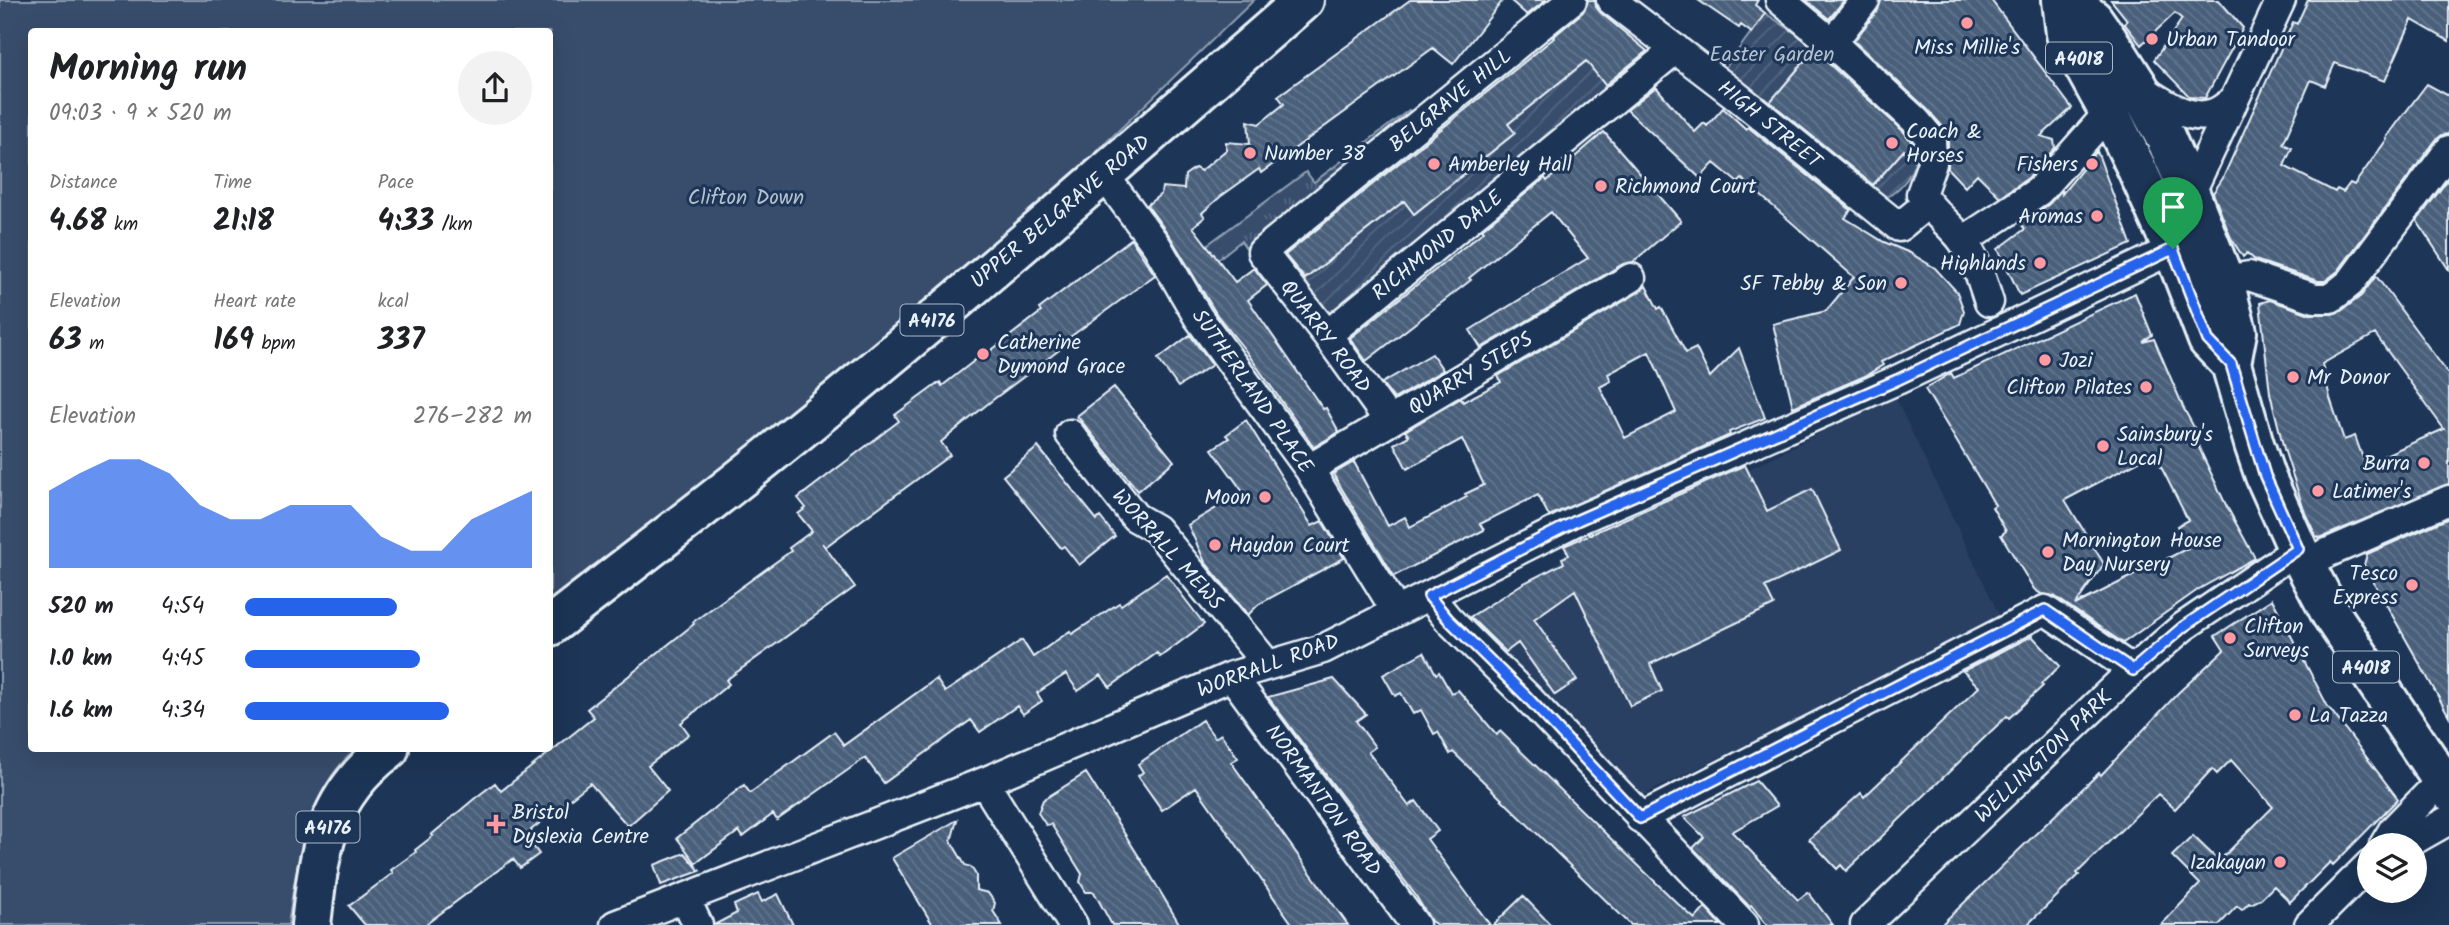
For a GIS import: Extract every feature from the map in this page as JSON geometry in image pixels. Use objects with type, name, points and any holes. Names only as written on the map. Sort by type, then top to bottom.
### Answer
[{"type":"main road","name":"UPPER BELGRAVE ROAD","points":[[553,624],[743,476],[1104,175],[1304,0]]},
{"type":"main road","name":"A4018","points":[[2065,0],[2093,19],[2138,86],[2166,139],[2190,194],[2224,281],[2237,332],[2231,364],[2261,465],[2301,556],[2331,614],[2446,783]]},
{"type":"main road","name":"A4018","points":[[2065,0],[2066,34],[2109,113],[2173,249],[2208,340],[2231,364]]},
{"type":"main road","name":"A4176","points":[[312,925],[317,869],[324,835],[337,805],[364,771],[386,752]]},
{"type":"street","name":"BELGRAVE HILL","points":[[1262,252],[1572,0]]},
{"type":"street","name":"HIGH STREET","points":[[1611,0],[1899,227],[1927,204]]},
{"type":"street","points":[[1780,0],[1832,43],[1916,121],[1931,139],[1932,163],[1921,194],[1927,204],[1963,241],[1979,271],[1989,302]]},
{"type":"street","points":[[1832,43],[1865,0]]},
{"type":"street","points":[[2190,194],[2281,0]]},
{"type":"street","name":"RICHMOND DALE","points":[[1327,335],[1676,49]]},
{"type":"street","points":[[2138,86],[2166,104],[2191,115],[2213,114],[2233,102]]},
{"type":"street","points":[[1963,241],[2039,191],[2109,113]]},
{"type":"street","points":[[2224,281],[2249,276],[2315,298],[2331,298],[2350,283],[2449,150]]},
{"type":"street","name":"SUTHERLAND PLACE","points":[[1104,175],[1157,246],[1198,317],[1309,470],[1396,611]]},
{"type":"street","name":"WORRALL ROAD","points":[[615,925],[984,782],[1232,676],[1323,649],[1578,520],[1897,380],[2173,249]]},
{"type":"street","name":"QUARRY ROAD","points":[[1262,252],[1327,335],[1389,421]]},
{"type":"street","name":"QUARRY STEPS","points":[[1309,470],[1631,278]]},
{"type":"street","name":"WORRALL MEWS","points":[[1070,434],[1135,517],[1156,529],[1267,664]]},
{"type":"street","name":"WELLINGTON PARK","points":[[1865,925],[2133,670],[2183,627],[2301,556],[2449,500]]},
{"type":"street","points":[[1429,596],[1448,619],[1526,696],[1744,925]]},
{"type":"street","points":[[1640,818],[2045,610],[2133,670]]},
{"type":"street","name":"NORMANTON ROAD","points":[[1232,676],[1415,925]]},
{"type":"street","points":[[984,782],[1073,925]]},
{"type":"street","points":[[2391,833],[2446,783]]},
{"type":"street","points":[[2426,833],[2449,820]]},
{"type":"street","points":[[2309,925],[2357,877]]},
{"type":"street","points":[[685,898],[698,925]]},
{"type":"shaded area","points":[[1894,395],[2001,619],[1639,797],[1498,658],[1517,644],[1510,636],[1570,594],[1550,569],[1562,558],[1748,470]]},
{"type":"green space","name":"Clifton Down","points":[[0,0],[1254,0],[1093,155],[951,282],[711,480],[553,601],[553,28],[28,28],[28,752],[353,752],[339,766],[315,807],[300,853],[288,925],[0,925]]},
{"type":"green space","name":"Easter Garden","points":[[1765,13],[1816,47],[1769,103],[1725,68]]},
{"type":"green space","points":[[1598,52],[1600,78],[1609,90],[1326,320],[1299,284],[1404,201],[1414,214],[1515,133],[1508,124]]},
{"type":"green space","points":[[1409,110],[1416,119],[1246,248],[1241,241],[1218,259],[1207,245],[1306,172],[1314,182]]},
{"type":"green space","points":[[1920,136],[1914,165],[1900,187],[1883,200],[1868,191],[1904,150],[1907,152]]},
{"type":"building","points":[[1410,0],[1503,0],[1453,64],[1433,48],[1261,173],[1259,169],[1220,197],[1202,213],[1205,217],[1193,227],[1235,282],[1254,268],[1267,285],[1248,300],[1323,409],[1326,408],[1339,432],[1314,447],[1217,315],[1171,238],[1147,205],[1161,194],[1162,187],[1184,189],[1185,175],[1195,168],[1201,171],[1226,150],[1226,142],[1250,144],[1248,121],[1259,124],[1284,104],[1278,96]]},
{"type":"building","points":[[1510,0],[1546,0],[1527,15]]},
{"type":"building","points":[[1588,0],[1595,0],[1601,13],[1647,51],[1605,85],[1586,61],[1508,124],[1515,133],[1414,214],[1404,201],[1305,279],[1285,255],[1554,38],[1583,12]]},
{"type":"building","points":[[1698,0],[1758,0],[1755,5],[1765,13],[1752,33],[1741,25],[1739,28]]},
{"type":"building","points":[[1806,0],[1844,0],[1829,19]]},
{"type":"building","points":[[1881,0],[1991,0],[2072,108],[2041,136],[2054,140],[2055,148],[2028,178],[2000,197],[1977,174],[1965,187],[1948,169],[1948,138],[1944,128],[1854,41],[1878,10]]},
{"type":"building","points":[[2111,0],[2219,0],[2243,28],[2205,98],[2190,97],[2154,60],[2182,19],[2175,13],[2141,45],[2124,23],[2127,20]]},
{"type":"building","points":[[2308,0],[2449,0],[2449,41],[2412,20],[2385,81],[2335,63],[2325,86],[2311,80],[2283,144],[2292,148],[2284,166],[2335,192],[2337,189],[2343,192],[2350,183],[2354,185],[2427,84],[2449,96],[2449,134],[2436,140],[2338,271],[2325,281],[2255,260],[2247,253],[2243,257],[2231,238],[2213,193],[2223,178],[2293,22],[2297,24]]},
{"type":"building","points":[[1814,50],[1904,132],[1913,144],[1906,152],[1904,150],[1873,185],[1770,102]]},
{"type":"building","points":[[1656,87],[1695,132],[1704,123],[1707,126],[1723,108],[1851,210],[1845,218],[1935,268],[1957,292],[1964,311],[1960,324],[1881,362],[1883,365],[1865,376],[1793,407],[1773,324],[1826,311],[1854,277],[1742,179],[1738,183],[1714,163],[1700,178],[1627,110]]},
{"type":"building","points":[[1604,132],[1681,221],[1633,262],[1623,264],[1481,348],[1470,330],[1588,258],[1551,212],[1469,278],[1471,280],[1366,361],[1350,338],[1484,231],[1482,229],[1545,178],[1547,181]]},
{"type":"building","points":[[2097,151],[2131,244],[2020,295],[1998,249],[2025,229],[2020,223],[2048,205],[2062,190],[2062,194]]},
{"type":"building","points":[[2449,178],[2449,270],[2417,221]]},
{"type":"building","points":[[1131,239],[1155,275],[1059,345],[1062,348],[941,442],[950,455],[825,547],[855,587],[726,680],[729,684],[681,723],[689,734],[648,766],[668,791],[628,826],[590,783],[531,830],[533,834],[527,838],[539,854],[520,868],[513,859],[425,925],[365,925],[349,906],[393,873],[391,870],[416,852],[415,850],[433,836],[431,835],[495,783],[501,791],[553,752],[594,717],[587,709],[694,624],[693,622],[791,551],[789,548],[812,531],[798,514],[806,508],[798,498],[899,421],[895,415],[940,382],[942,386],[1041,312],[1039,309]]},
{"type":"building","points":[[2376,276],[2449,375],[2449,484],[2320,538],[2316,536],[2305,513],[2284,449],[2270,393],[2260,303],[2270,300],[2310,314],[2332,314],[2341,311],[2361,296]],"holes":[[[2375,334],[2444,429],[2365,464],[2355,436],[2344,440],[2322,364]]]},
{"type":"building","points":[[1646,286],[1658,309],[1661,307],[1686,353],[1696,348],[1710,377],[1739,348],[1765,418],[1729,432],[1730,435],[1549,516],[1538,495],[1480,524],[1484,530],[1394,576],[1333,474],[1354,462],[1388,526],[1405,517],[1410,527],[1467,497],[1465,494],[1484,485],[1462,439],[1407,469],[1394,444],[1409,436],[1405,431],[1461,398],[1463,402],[1501,382],[1498,376]],"holes":[[[1649,352],[1676,412],[1625,438],[1600,387],[1611,381],[1608,374]]]},
{"type":"building","points":[[2135,293],[2152,335],[2143,342],[2154,339],[2196,431],[2192,433],[2255,558],[2199,589],[2123,643],[2054,596],[2041,594],[2034,589],[2001,535],[2006,531],[1992,507],[1995,505],[1925,389],[1951,373],[1954,378]],"holes":[[[2154,453],[2188,520],[2177,526],[2188,548],[2075,605],[2104,564],[2065,500]]]},
{"type":"building","points":[[1190,335],[1212,365],[1178,387],[1158,359]]},
{"type":"building","points":[[1432,354],[1443,370],[1394,399],[1382,383]]},
{"type":"building","points":[[1114,387],[1174,461],[1138,491],[1077,416]]},
{"type":"building","points":[[1246,420],[1312,526],[1322,521],[1344,558],[1259,604],[1248,615],[1205,562],[1188,525],[1243,492],[1212,449],[1229,438],[1226,435]]},
{"type":"building","points":[[1038,447],[1097,520],[1100,517],[1115,536],[1079,565],[1064,546],[1061,548],[1003,476]]},
{"type":"building","points":[[1745,465],[1767,511],[1812,489],[1841,550],[1765,587],[1774,605],[1650,664],[1662,691],[1630,706],[1575,590],[1534,619],[1577,680],[1555,695],[1518,643],[1506,652],[1470,617],[1522,584],[1564,563],[1562,558],[1569,555],[1564,546]]},
{"type":"building","name":"Tesco Express","points":[[2449,518],[2449,716],[2364,565],[2367,554]]},
{"type":"building","points":[[1166,574],[1204,624],[1160,657],[1157,653],[1110,687],[1101,675],[1078,691],[1066,674],[1037,693],[1042,701],[1023,714],[1017,706],[980,732],[971,720],[884,783],[865,758],[777,820],[773,814],[743,837],[739,831],[696,863],[677,838],[744,785],[750,793],[834,732],[844,745],[936,679],[945,692],[1022,640],[1033,657],[1070,631],[1072,634],[1119,603],[1121,605]]},
{"type":"building","points":[[2272,599],[2327,705],[2398,799],[2365,833],[2357,833],[2357,841],[2333,865],[2330,862],[2290,902],[2274,886],[2261,899],[2249,903],[2242,910],[2237,906],[2219,925],[2161,925],[2200,884],[2172,856],[2193,836],[2219,861],[2273,807],[2231,760],[2217,774],[2212,769],[2175,809],[2158,794],[2027,925],[1941,925],[2099,773],[2101,775],[2178,693],[2224,650],[2215,636]]},
{"type":"building","points":[[2032,636],[2060,666],[2041,684],[2043,686],[2009,718],[2007,716],[1846,871],[1841,865],[1837,869],[1809,839],[1861,793],[1864,797],[1979,687],[1963,671]]},
{"type":"building","points":[[1424,652],[1451,693],[1458,690],[1497,735],[1500,731],[1678,904],[1695,919],[1705,908],[1721,925],[1631,925],[1453,752],[1450,754],[1438,732],[1434,734],[1421,710],[1413,714],[1401,693],[1395,696],[1383,675]]},
{"type":"building","points":[[1334,679],[1366,714],[1356,721],[1375,747],[1368,752],[1409,806],[1416,801],[1438,831],[1427,839],[1490,925],[1437,925],[1431,921],[1416,896],[1268,697]]},
{"type":"building","points":[[1202,720],[1215,738],[1221,734],[1238,758],[1231,762],[1348,925],[1293,925],[1196,787],[1162,810],[1138,776],[1143,772],[1138,764]]},
{"type":"building","points":[[1086,773],[1180,925],[1112,925],[1094,892],[1086,892],[1080,882],[1082,874],[1051,824],[1046,825],[1038,813],[1043,800]]},
{"type":"building","points":[[1756,781],[1777,806],[1732,832],[1798,900],[1808,892],[1833,925],[1767,925],[1751,905],[1749,906],[1693,848],[1704,837],[1684,817]]},
{"type":"building","points":[[957,820],[951,841],[965,865],[971,867],[976,875],[976,890],[988,893],[995,903],[993,911],[1002,925],[933,925],[892,858]]},
{"type":"building","points":[[685,853],[700,871],[661,885],[654,865]]},
{"type":"building","points":[[758,894],[762,902],[778,894],[793,925],[714,925],[737,913],[734,905]]},
{"type":"building","points":[[1523,896],[1551,925],[1493,925]]},
{"type":"place","name":"Miss Millie's","points":[[1967,23]]},
{"type":"place","name":"Urban Tandoor","points":[[2152,39]]},
{"type":"place","name":"Coach & Horses","points":[[1892,143]]},
{"type":"place","name":"Number 38","points":[[1250,153]]},
{"type":"place","name":"Amberley Hall","points":[[1434,164]]},
{"type":"place","name":"Fishers","points":[[2092,164]]},
{"type":"place","name":"Richmond Court","points":[[1601,186]]},
{"type":"place","name":"Aromas","points":[[2097,216]]},
{"type":"place","name":"Highlands","points":[[2040,263]]},
{"type":"place","name":"SF Tebby & Son","points":[[1901,283]]},
{"type":"place","name":"Catherine Dymond Grace","points":[[983,354]]},
{"type":"place","name":"Jozi","points":[[2045,360]]},
{"type":"place","name":"Mr Donor","points":[[2293,377]]},
{"type":"place","name":"Clifton Pilates","points":[[2146,387]]},
{"type":"place","name":"Sainsbury's Local","points":[[2103,446]]},
{"type":"place","name":"Burra","points":[[2424,463]]},
{"type":"place","name":"Latimer's","points":[[2318,491]]},
{"type":"place","name":"Moon","points":[[1265,497]]},
{"type":"place","name":"Haydon Court","points":[[1215,545]]},
{"type":"place","name":"Mornington House Day Nursery","points":[[2048,552]]},
{"type":"place","name":"Tesco Express","points":[[2412,585]]},
{"type":"place","name":"Clifton Surveys","points":[[2230,638]]},
{"type":"place","name":"La Tazza","points":[[2295,715]]},
{"type":"place","name":"Bristol Dyslexia Centre","points":[[496,824]]},
{"type":"place","name":"Izakayan","points":[[2280,862]]},
{"type":"route","points":[[2173,249],[2208,340],[2231,364],[2265,476],[2298,549],[2183,627],[2133,670],[2045,610],[1640,818],[1429,596],[1578,520],[1897,380],[2173,249]]}]
